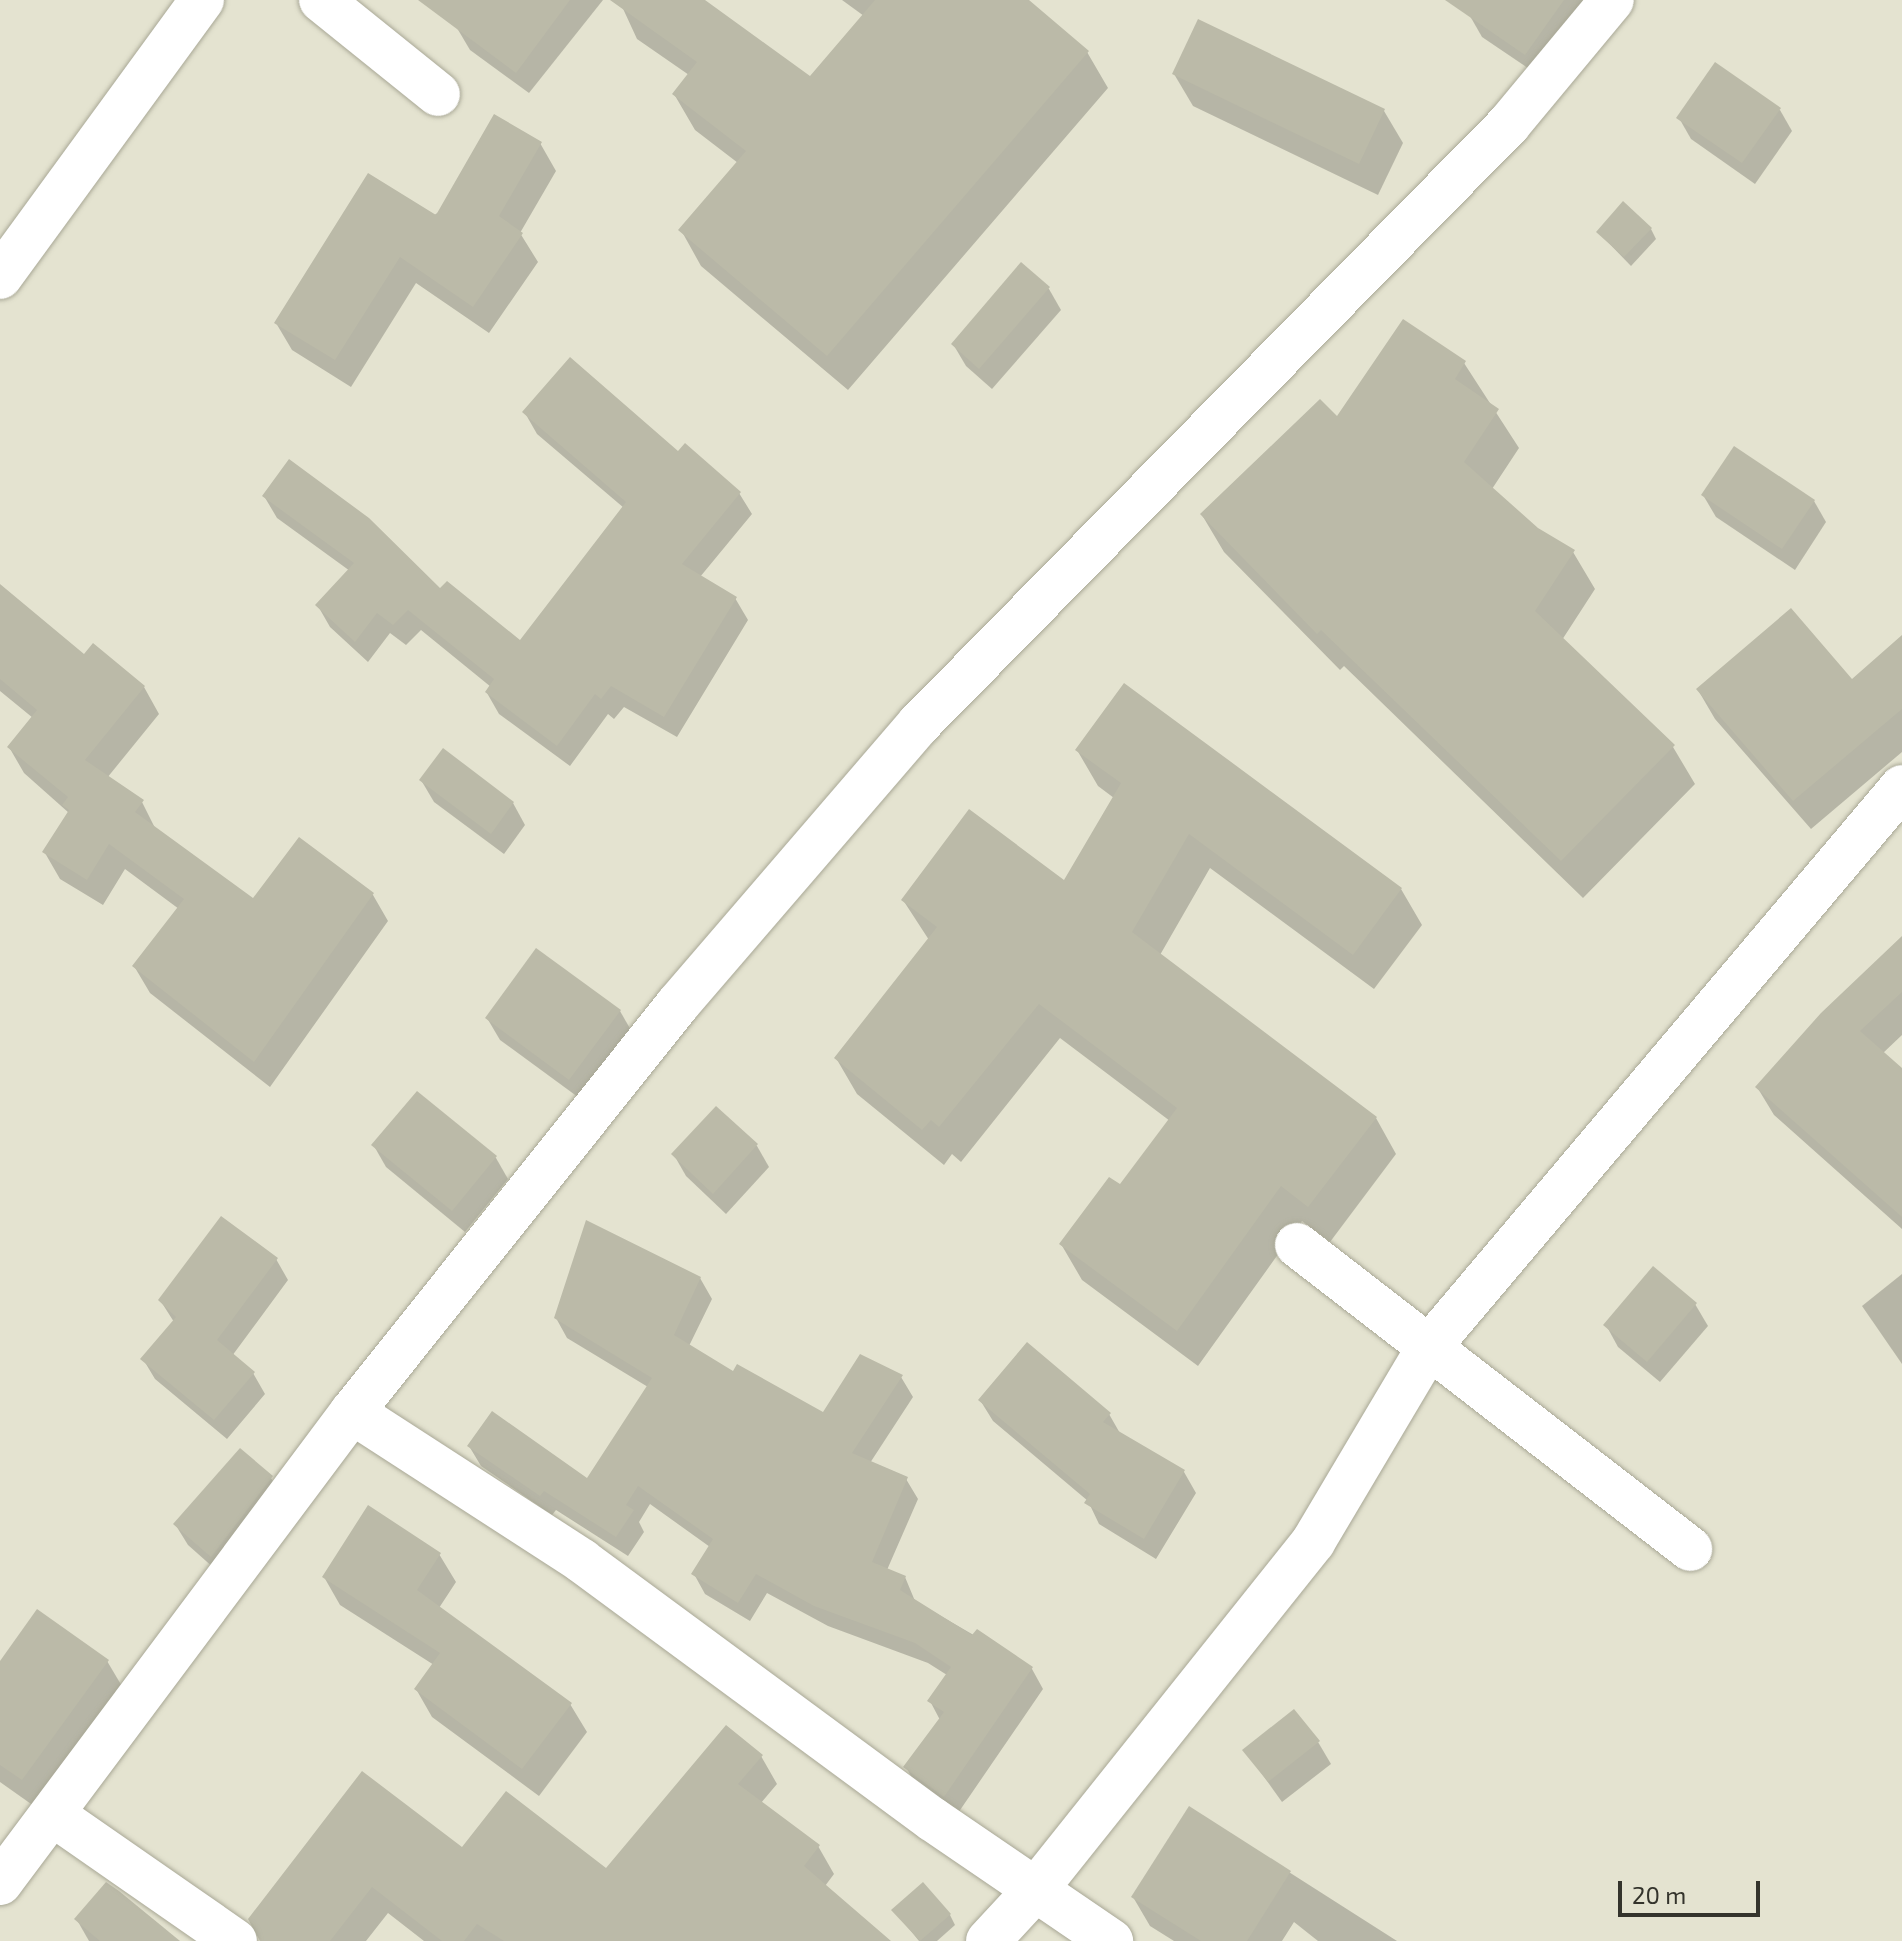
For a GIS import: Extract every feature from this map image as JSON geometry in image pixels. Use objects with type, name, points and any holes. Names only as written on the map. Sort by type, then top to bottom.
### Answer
[{"type":"street","points":[[6,251],[84,167],[202,0]]},
{"type":"street","points":[[321,0],[438,94]]},
{"type":"street","points":[[0,1883],[55,1816],[352,1412],[678,1004],[919,724],[1509,124],[1612,0]]},
{"type":"street","points":[[988,1941],[1037,1888],[1313,1542],[1429,1347],[1902,787]]},
{"type":"street","points":[[1297,1245],[1690,1549]]},
{"type":"street","points":[[352,1412],[582,1561],[932,1819],[1111,1941]]},
{"type":"street","points":[[55,1816],[235,1941]]},
{"type":"building","points":[[418,0],[570,0],[516,73]]},
{"type":"building","points":[[610,0],[705,0],[810,76],[875,0],[1029,0],[1089,51],[827,356],[678,230],[746,151],[672,94],[697,62]]},
{"type":"building","points":[[1445,0],[1564,0],[1525,55]]},
{"type":"building","points":[[1198,19],[1385,109],[1359,164],[1172,74]]},
{"type":"building","points":[[1715,62],[1781,108],[1742,163],[1676,118]]},
{"type":"building","points":[[494,114],[542,142],[499,216],[523,233],[473,307],[400,257],[335,360],[274,323],[368,173],[436,215]]},
{"type":"building","points":[[1623,201],[1652,228],[1624,257],[1596,232]]},
{"type":"building","points":[[1021,262],[1050,287],[979,369],[951,344]]},
{"type":"building","points":[[1403,319],[1466,361],[1455,379],[1499,409],[1464,462],[1538,528],[1575,550],[1535,611],[1675,745],[1561,861],[1321,630],[1317,634],[1200,514],[1320,399],[1337,416]]},
{"type":"building","points":[[570,357],[678,451],[685,443],[741,492],[682,564],[737,597],[664,717],[611,686],[601,699],[595,694],[557,746],[485,692],[494,679],[408,610],[393,625],[377,613],[355,642],[315,605],[354,563],[262,496],[289,459],[369,518],[440,588],[447,581],[520,640],[626,502],[522,412]]},
{"type":"building","points":[[1734,446],[1815,500],[1782,549],[1701,495]]},
{"type":"building","points":[[0,584],[84,654],[93,643],[145,686],[85,760],[144,800],[135,812],[253,898],[299,837],[374,893],[254,1062],[132,966],[184,899],[109,844],[87,880],[42,852],[69,810],[62,805],[68,797],[7,747],[37,710],[0,679]]},
{"type":"building","points":[[1791,608],[1852,679],[1902,635],[1902,709],[1793,801],[1696,689]]},
{"type":"building","points":[[1124,683],[1402,888],[1353,955],[1189,834],[1132,932],[1377,1117],[1308,1207],[1281,1186],[1177,1331],[1059,1244],[1109,1177],[1120,1184],[1177,1108],[1039,1004],[939,1127],[931,1120],[922,1130],[834,1058],[937,927],[901,900],[969,809],[1064,880],[1121,783],[1075,750]]},
{"type":"building","points":[[443,748],[514,802],[491,834],[419,780]]},
{"type":"building","points":[[1902,936],[1902,992],[1860,1031],[1902,1068],[1902,1217],[1755,1087],[1821,1013]]},
{"type":"building","points":[[536,948],[621,1010],[569,1080],[485,1018]]},
{"type":"building","points":[[417,1091],[497,1156],[452,1211],[371,1145]]},
{"type":"building","points":[[716,1106],[758,1144],[713,1194],[671,1154]]},
{"type":"building","points":[[221,1216],[278,1258],[217,1340],[255,1372],[214,1420],[140,1359],[176,1317],[158,1300]]},
{"type":"building","points":[[586,1220],[701,1277],[674,1335],[733,1371],[737,1364],[823,1412],[860,1354],[903,1375],[852,1453],[908,1477],[872,1562],[906,1576],[900,1590],[972,1635],[977,1629],[1033,1667],[944,1797],[903,1767],[944,1712],[927,1701],[951,1667],[915,1643],[814,1606],[756,1574],[738,1603],[691,1574],[713,1539],[638,1486],[626,1505],[634,1510],[616,1537],[544,1491],[540,1496],[467,1446],[492,1411],[587,1478],[652,1378],[554,1318]]},
{"type":"building","points":[[1653,1266],[1697,1303],[1647,1362],[1603,1325]]},
{"type":"building","points":[[1027,1342],[1111,1413],[1103,1422],[1185,1470],[1144,1539],[1084,1503],[1090,1494],[978,1400]]},
{"type":"building","points":[[240,1448],[273,1476],[211,1557],[173,1524]]},
{"type":"building","points":[[368,1505],[441,1553],[417,1590],[572,1703],[522,1769],[414,1689],[440,1653],[322,1577]]},
{"type":"building","points":[[37,1609],[109,1660],[22,1780],[0,1765],[0,1661]]},
{"type":"building","points":[[1294,1709],[1320,1741],[1268,1782],[1242,1750]]},
{"type":"building","points":[[726,1725],[763,1755],[738,1784],[820,1845],[804,1866],[891,1941],[504,1941],[477,1924],[464,1941],[442,1941],[372,1887],[330,1941],[260,1941],[248,1919],[362,1771],[462,1847],[506,1791],[606,1868]]},
{"type":"building","points":[[1189,1806],[1291,1871],[1247,1941],[1201,1941],[1131,1897]]},
{"type":"building","points":[[106,1882],[180,1941],[100,1941],[74,1919]]},
{"type":"building","points":[[923,1882],[951,1914],[920,1941],[891,1910]]}]
